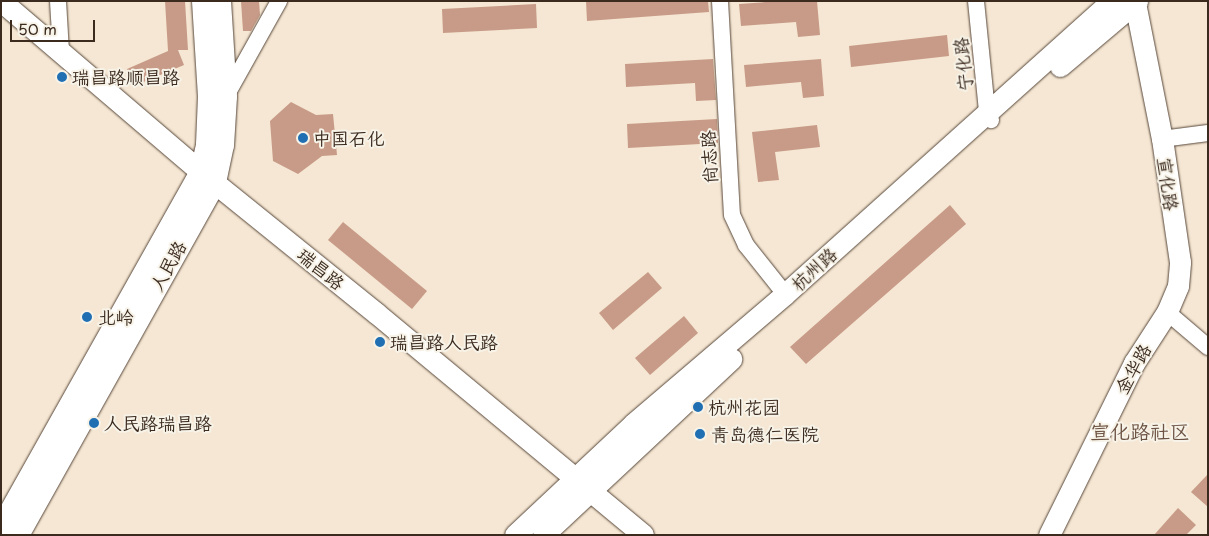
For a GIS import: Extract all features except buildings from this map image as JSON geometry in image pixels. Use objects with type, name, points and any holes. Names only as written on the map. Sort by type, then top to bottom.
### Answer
[{"type":"main road","name":"瑞昌路","points":[[1,1],[207,177],[643,535]]},
{"type":"main road","name":"人民路","points":[[1,526],[207,177],[208,96],[202,1]]},
{"type":"main road","name":"人民路","points":[[18,535],[223,146],[226,96],[220,1]]},
{"type":"main road","name":"杭州路","points":[[515,535],[584,486],[690,396],[1111,1]]},
{"type":"main road","name":"杭州路","points":[[544,535],[633,424],[989,117],[1135,2]]},
{"type":"main road","name":"宣化路","points":[[1135,2],[1162,139],[1180,262],[1178,286],[1167,312]]},
{"type":"main road","name":"金华路","points":[[1049,535],[1134,363],[1167,312]]},
{"type":"street","points":[[58,1],[61,51]]},
{"type":"street","points":[[226,96],[279,1]]},
{"type":"street","name":"尚志路","points":[[720,1],[732,215],[746,245],[785,294]]},
{"type":"street","name":"宁化路","points":[[976,1],[989,117]]},
{"type":"street","points":[[1162,139],[1208,132]]},
{"type":"street","points":[[1167,312],[1208,347]]},
{"type":"place","name":"瑞昌路顺昌路","points":[[62,77]]},
{"type":"place","name":"中国石化","points":[[303,138]]},
{"type":"place","name":"北岭","points":[[87,317]]},
{"type":"place","name":"瑞昌路人民路","points":[[380,342]]},
{"type":"place","name":"杭州花园","points":[[698,407]]},
{"type":"place","name":"人民路瑞昌路","points":[[94,423]]},
{"type":"place","name":"青岛德仁医院","points":[[700,434]]},
{"type":"district","name":"宣化路社区","points":[[1140,431]]}]
